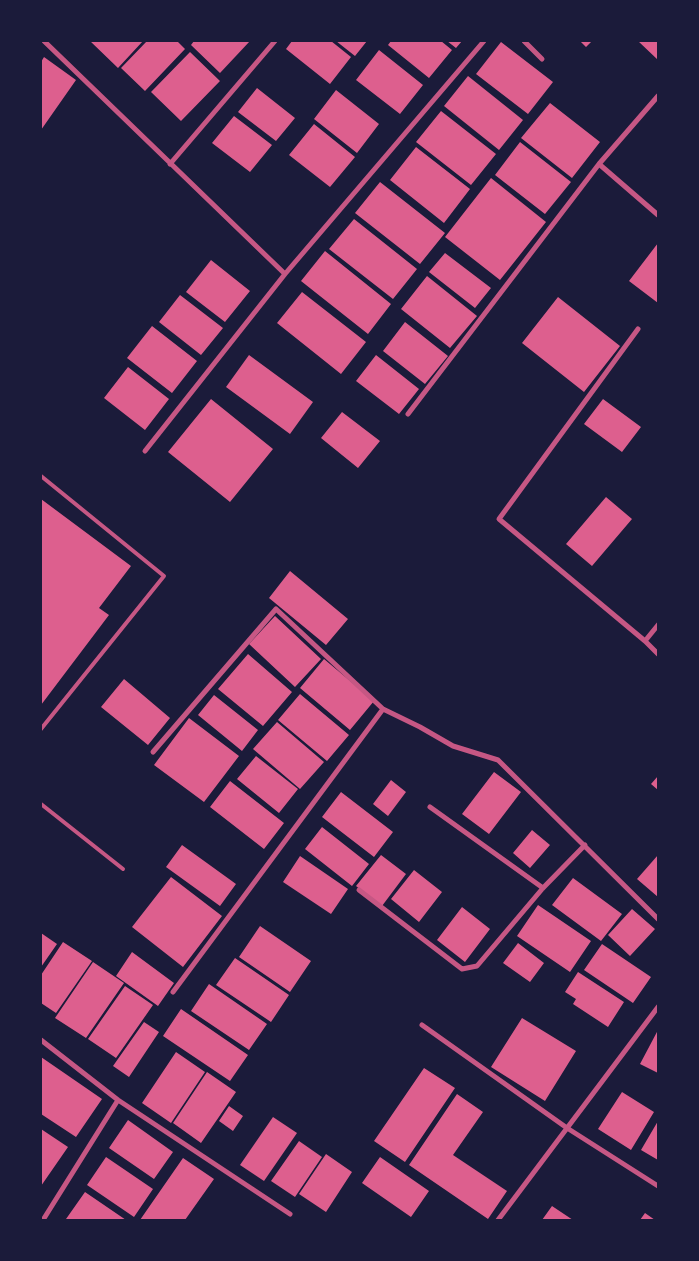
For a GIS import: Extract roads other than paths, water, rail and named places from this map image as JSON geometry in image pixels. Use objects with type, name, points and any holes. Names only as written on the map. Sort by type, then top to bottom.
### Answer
[{"type":"street","points":[[44,41],[285,274]]},
{"type":"street","points":[[145,451],[285,274],[484,41]]},
{"type":"street","points":[[524,41],[542,59]]},
{"type":"street","points":[[170,164],[273,42]]},
{"type":"street","points":[[408,414],[599,164],[658,96]]},
{"type":"street","points":[[599,164],[658,215]]},
{"type":"street","points":[[638,329],[499,519],[658,654]]},
{"type":"street","points":[[153,752],[276,609],[384,708],[453,746],[498,760],[658,919]]},
{"type":"street","points":[[645,641],[658,625]]},
{"type":"street","points":[[173,992],[384,708]]},
{"type":"street","points":[[430,807],[543,888]]},
{"type":"street","points":[[359,890],[462,969],[477,966],[543,888],[585,845]]},
{"type":"street","points":[[498,1220],[658,1007]]},
{"type":"street","points":[[422,1025],[567,1128],[658,1186]]},
{"type":"street","points":[[41,1040],[118,1100],[290,1214]]},
{"type":"street","points":[[43,1220],[118,1100]]},
{"type":"lane","points":[[41,476],[164,576],[41,729]]},
{"type":"lane","points":[[41,804],[123,869]]}]
